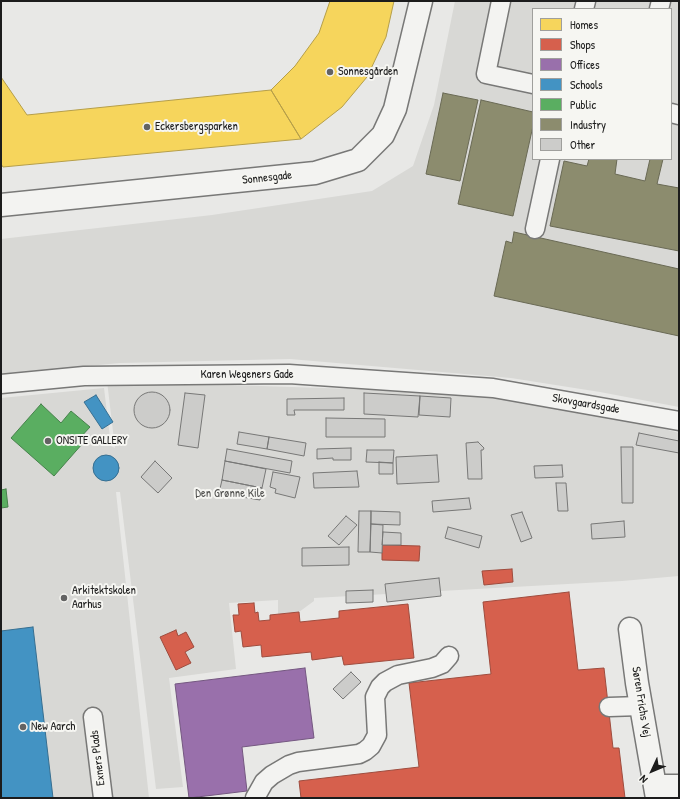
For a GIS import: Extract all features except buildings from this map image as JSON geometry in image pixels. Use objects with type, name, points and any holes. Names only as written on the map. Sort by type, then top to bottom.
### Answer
[{"type":"street","name":"Sonnesgade","points":[[1,205],[315,173],[358,160],[383,135],[395,109],[421,1]]},
{"type":"street","name":"Søren Frichs Vej","points":[[630,629],[641,706],[656,792]]},
{"type":"street","points":[[656,792],[679,786]]},
{"type":"lane","points":[[501,1],[486,74],[532,84]]},
{"type":"lane","points":[[534,229],[550,160]]},
{"type":"lane","name":"Karen Wegeners Gade","points":[[1,384],[84,376],[289,374],[493,388]]},
{"type":"lane","name":"Skovgaardsgade","points":[[493,388],[679,421]]},
{"type":"lane","points":[[255,798],[264,782],[272,775],[289,765],[298,762],[359,754],[365,751],[371,746],[377,735],[375,697],[380,687],[385,682],[398,675],[432,668],[442,664],[449,656]]},
{"type":"lane","points":[[609,708],[641,706]]},
{"type":"lane","name":"Exners Plads","points":[[93,717],[103,798]]},
{"type":"shaded area","points":[[455,1],[679,1],[679,407],[600,392],[511,378],[290,359],[120,363],[1,374],[1,239],[212,215],[372,191],[413,166],[434,105]]},
{"type":"shaded area","name":"Den Grønne Kile","points":[[107,381],[538,395],[679,433],[679,576],[622,581],[314,598],[314,601],[299,612],[278,614],[278,600],[229,603],[236,669],[169,678],[183,787],[156,789],[120,492],[116,492],[149,798],[1,798],[1,398],[104,388],[111,446],[115,448]]},
{"type":"place","name":"Sonnesgården","points":[[330,72]]},
{"type":"place","name":"Eckersbergsparken","points":[[147,127]]},
{"type":"place","name":"ONSITE GALLERY","points":[[48,441]]},
{"type":"place","name":"Arkitektskolen Aarhus","points":[[64,598]]},
{"type":"place","name":"New Aarch","points":[[23,727]]}]
